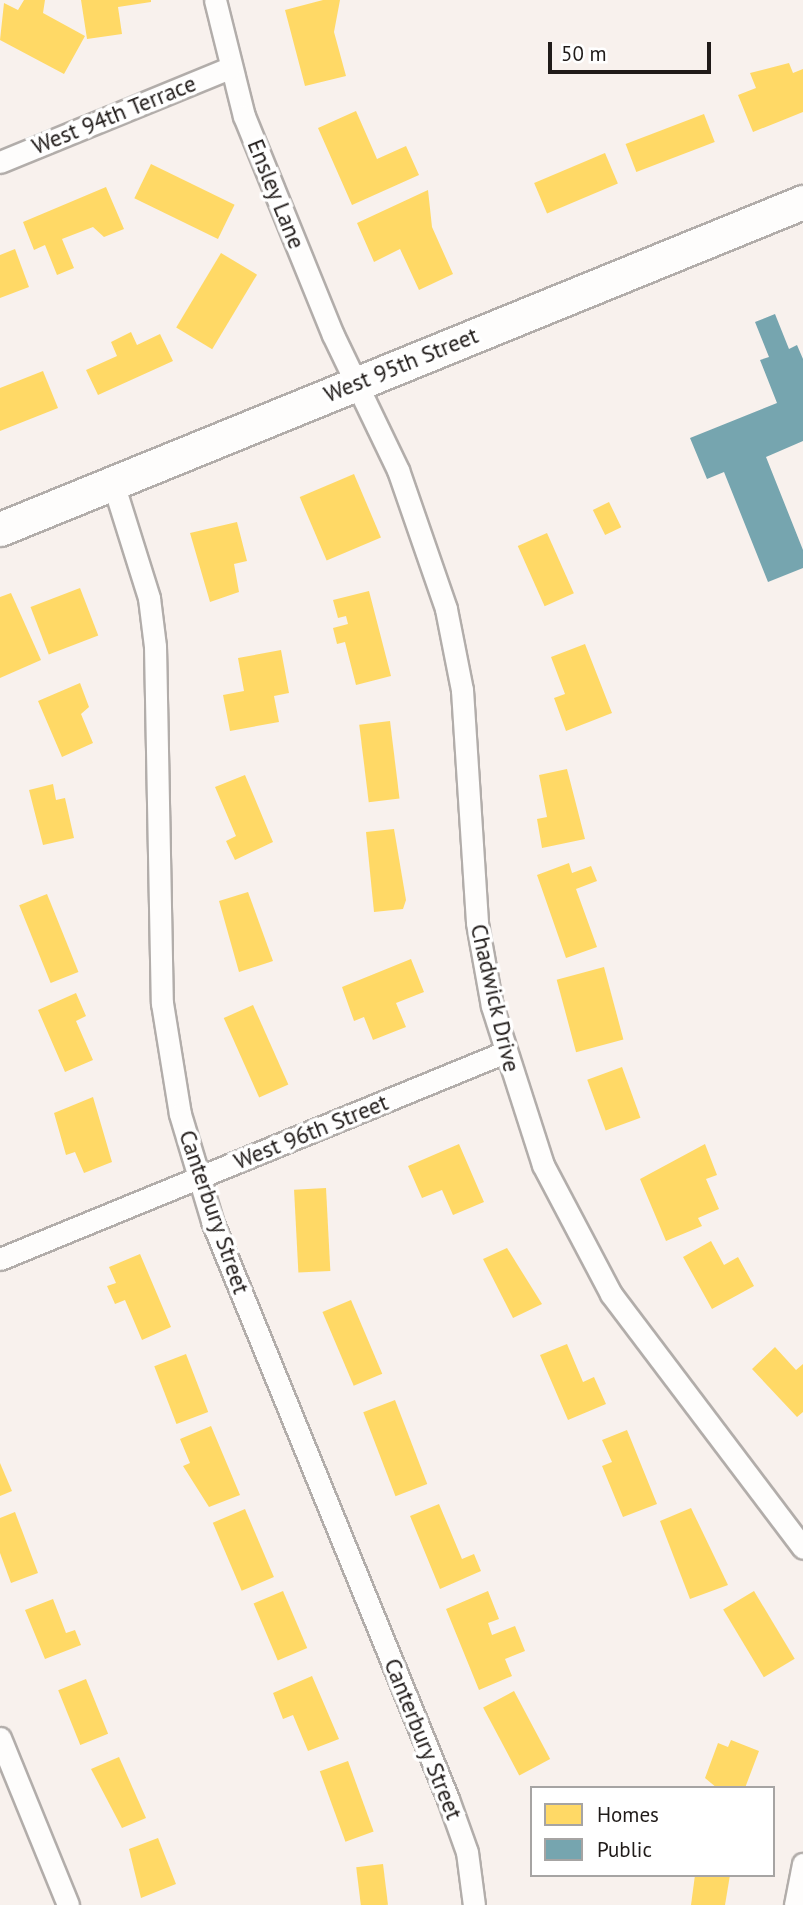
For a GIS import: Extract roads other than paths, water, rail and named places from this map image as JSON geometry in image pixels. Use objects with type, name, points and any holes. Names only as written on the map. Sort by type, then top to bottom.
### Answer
[{"type":"main road","name":"West 95th Street","points":[[0,529],[803,202]]},
{"type":"street","name":"Ensley Lane","points":[[215,0],[229,68],[355,383]]},
{"type":"street","name":"West 94th Terrace","points":[[0,162],[229,68]]},
{"type":"street","name":"Chadwick Drive","points":[[355,383],[398,470],[446,608],[462,690],[477,923],[505,1052],[543,1165],[605,1283],[803,1548]]},
{"type":"street","name":"Canterbury Street","points":[[113,483],[149,598],[155,646],[162,1003],[198,1178],[448,1799],[467,1852],[474,1905]]},
{"type":"street","name":"West 96th Street","points":[[0,1259],[505,1052]]},
{"type":"street","points":[[0,1738],[68,1905]]},
{"type":"street","points":[[795,1905],[803,1864]]}]
